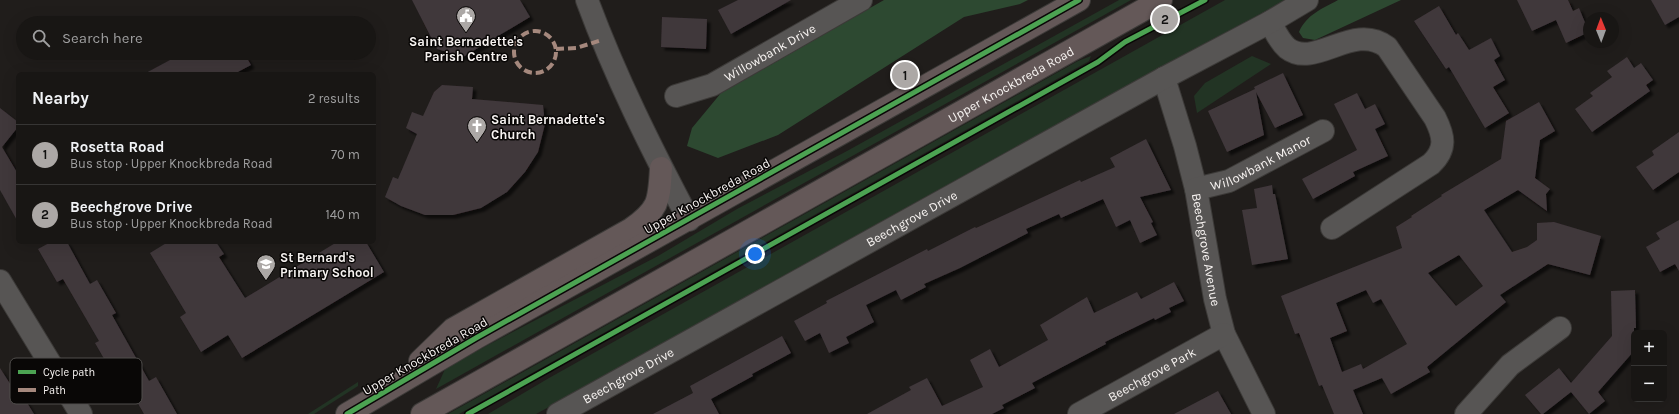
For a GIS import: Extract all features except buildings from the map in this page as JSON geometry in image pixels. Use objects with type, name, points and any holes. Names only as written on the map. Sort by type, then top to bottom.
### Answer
[{"type":"highway","name":"Upper Knockbreda Road","points":[[347,414],[394,385],[1079,0]]},
{"type":"highway","name":"Upper Knockbreda Road","points":[[422,414],[1161,0]]},
{"type":"highway","points":[[394,385],[453,329],[631,229],[646,219],[655,208],[660,197],[661,168]]},
{"type":"street","points":[[586,0],[602,40],[661,168],[689,220]]},
{"type":"street","name":"Willowbank Drive","points":[[676,96],[712,86],[861,0]]},
{"type":"street","name":"Beechgrove Drive","points":[[558,414],[1164,78],[1270,22],[1307,0]]},
{"type":"street","points":[[1270,22],[1279,39],[1288,48],[1298,54],[1309,54],[1360,39],[1370,39],[1380,42],[1391,53],[1440,127],[1443,138],[1439,157],[1431,164],[1332,228]]},
{"type":"street","name":"Beechgrove Avenue","points":[[1164,78],[1185,146],[1196,189],[1215,298],[1224,334],[1264,414]]},
{"type":"street","name":"Willowbank Manor","points":[[1196,189],[1229,181],[1322,131]]},
{"type":"street","points":[[0,281],[47,358]]},
{"type":"street","points":[[1466,414],[1510,365],[1560,328]]},
{"type":"street","name":"Beechgrove Park","points":[[1079,414],[1224,334]]},
{"type":"street","points":[[75,404],[81,414]]},
{"type":"green space","points":[[884,0],[1028,0],[1020,4],[964,17],[778,135],[718,158],[687,146],[692,128],[721,93]]},
{"type":"green space","points":[[1119,0],[1131,0],[436,389],[446,367],[658,256],[737,209],[847,151]]},
{"type":"green space","points":[[1225,0],[1285,0],[1183,58],[999,157],[687,332],[536,414],[488,414],[549,378]]},
{"type":"green space","points":[[1338,0],[1401,0],[1315,40],[1303,38],[1299,32],[1306,21],[1321,9]]},
{"type":"green space","points":[[1091,56],[1089,61],[459,414],[448,414],[1078,61]]},
{"type":"green space","points":[[1252,56],[1271,64],[1197,113],[1194,96],[1205,83]]},
{"type":"green space","points":[[358,382],[358,386],[314,414],[308,414]]},
{"type":"marked path","points":[[531,31],[539,31],[547,34],[553,40],[556,52],[553,64],[547,70],[539,73],[531,73],[523,70],[517,64],[514,56],[514,48],[517,40],[523,34],[531,31]]},
{"type":"marked path","points":[[556,49],[576,48],[602,40]]},
{"type":"cycle path","points":[[347,414],[476,338],[1079,0]]},
{"type":"cycle path","points":[[468,414],[1098,62],[1125,42],[1205,0]]},
{"type":"place","name":"Beechgrove Drive","points":[[1165,19]]},
{"type":"place","name":"Saint Bernadette's Parish Centre","points":[[466,33]]},
{"type":"place","name":"Rosetta Road","points":[[905,75]]},
{"type":"place","name":"Saint Bernadette's Church","points":[[477,143]]},
{"type":"place","name":"St Bernard's Primary School","points":[[266,281]]}]
